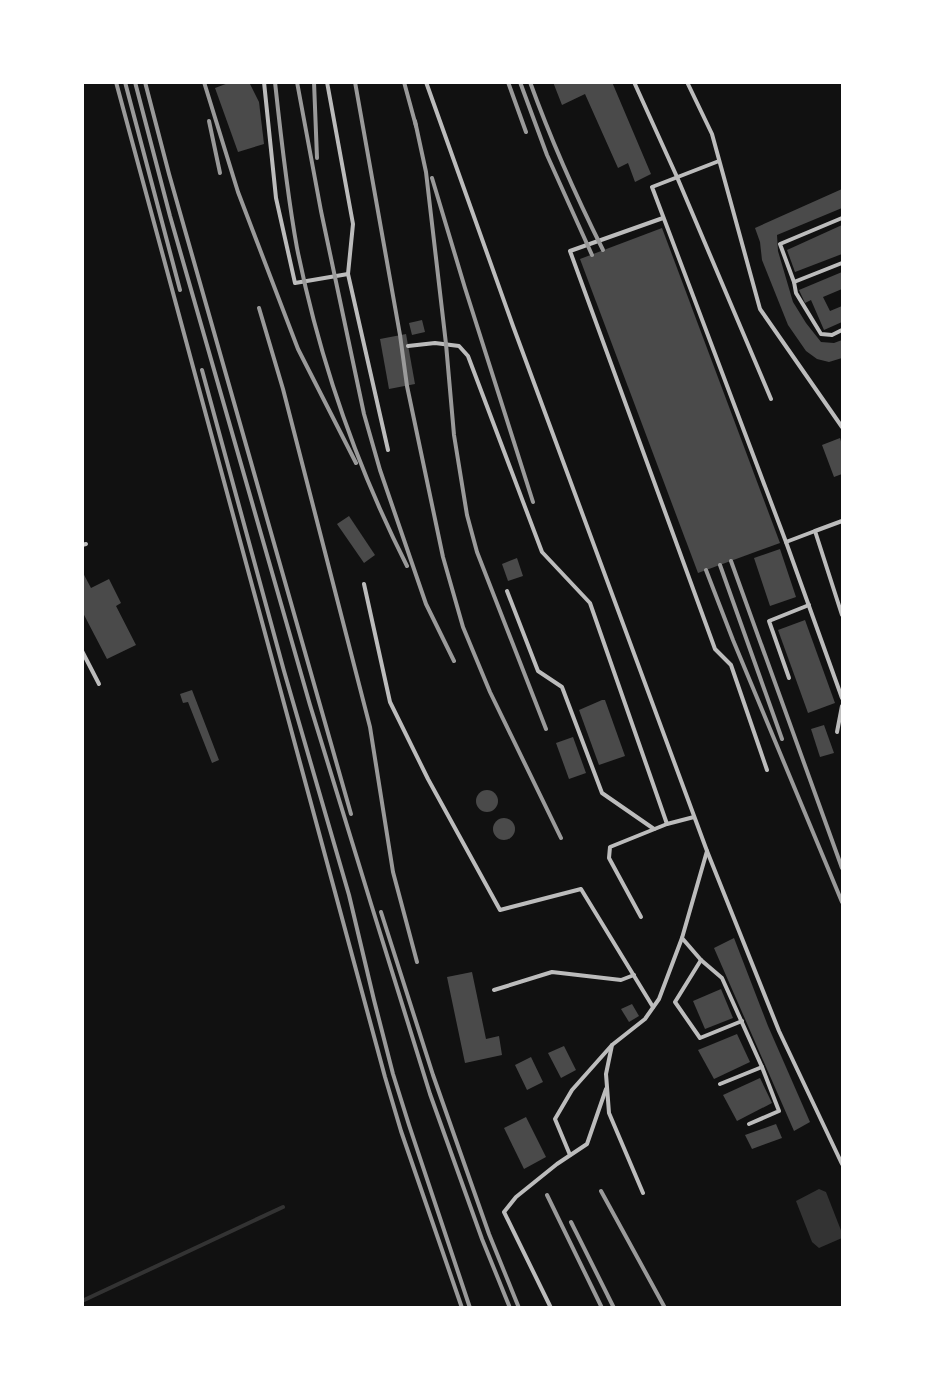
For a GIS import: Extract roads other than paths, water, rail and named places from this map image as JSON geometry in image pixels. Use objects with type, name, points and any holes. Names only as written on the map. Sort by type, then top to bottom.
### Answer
[{"type":"lane","points":[[264,82],[276,198],[295,283],[348,274]]},
{"type":"lane","points":[[326,82],[353,224],[348,274],[388,450]]},
{"type":"lane","points":[[426,82],[513,326],[707,851],[779,1031],[842,1164]]},
{"type":"lane","points":[[634,82],[771,398]]},
{"type":"lane","points":[[687,82],[712,134],[760,309],[842,427]]},
{"type":"lane","points":[[719,160],[652,187],[786,542],[842,698]]},
{"type":"lane","points":[[664,218],[570,252],[715,649],[731,665],[767,770]]},
{"type":"lane","points":[[842,218],[780,244],[794,282],[796,293],[821,334],[832,335],[842,330]]},
{"type":"lane","points":[[794,282],[842,263]]},
{"type":"lane","points":[[408,346],[434,343],[460,346],[468,356],[542,552],[590,603],[667,824]]},
{"type":"lane","points":[[786,542],[842,521]]},
{"type":"lane","points":[[815,532],[842,615]]},
{"type":"lane","points":[[364,584],[390,702],[428,779],[500,910],[581,890],[654,1007]]},
{"type":"lane","points":[[507,591],[538,671],[562,687],[602,793],[654,829]]},
{"type":"lane","points":[[789,678],[769,621],[809,605]]},
{"type":"lane","points":[[82,651],[99,684]]},
{"type":"lane","points":[[837,732],[842,706]]},
{"type":"lane","points":[[641,917],[609,858],[610,847],[667,824],[694,817]]},
{"type":"lane","points":[[570,1155],[555,1119],[572,1090],[612,1045],[645,1019],[659,999],[682,938],[707,851]]},
{"type":"lane","points":[[682,938],[701,960],[722,978],[762,1067],[779,1111],[749,1124]]},
{"type":"lane","points":[[701,960],[675,1002],[700,1038],[742,1021]]},
{"type":"lane","points":[[494,990],[552,972],[621,980],[634,975]]},
{"type":"lane","points":[[612,1045],[606,1074],[609,1113],[643,1193]]},
{"type":"lane","points":[[720,1084],[762,1067]]},
{"type":"lane","points":[[551,1308],[504,1212],[516,1197],[587,1144],[607,1087]]},
{"type":"waterway","points":[[82,1301],[283,1207]]},
{"type":"railway","points":[[116,82],[385,1077],[401,1131],[462,1308]]},
{"type":"railway","points":[[125,82],[180,290]]},
{"type":"railway","points":[[135,82],[170,216],[310,705],[430,1094],[482,1239],[510,1308]]},
{"type":"railway","points":[[145,82],[169,174],[351,814]]},
{"type":"railway","points":[[204,82],[238,192],[298,349],[356,463]]},
{"type":"railway","points":[[275,82],[293,227],[316,330],[356,451],[407,566]]},
{"type":"railway","points":[[297,82],[321,211],[364,414],[380,470],[426,604],[454,661]]},
{"type":"railway","points":[[314,82],[317,158]]},
{"type":"railway","points":[[355,82],[400,335],[407,386],[443,557],[463,627],[490,692],[561,838]]},
{"type":"railway","points":[[404,82],[416,126]]},
{"type":"railway","points":[[508,82],[526,132]]},
{"type":"railway","points":[[520,82],[547,155],[592,255]]},
{"type":"railway","points":[[530,82],[564,168],[603,250]]},
{"type":"railway","points":[[209,121],[220,173]]},
{"type":"railway","points":[[415,121],[426,172],[446,344],[454,435],[467,515],[477,552],[546,729]]},
{"type":"railway","points":[[432,178],[533,502]]},
{"type":"railway","points":[[259,308],[283,389],[370,727],[393,872],[417,962]]},
{"type":"railway","points":[[202,370],[284,671],[349,895],[393,1074],[470,1308]]},
{"type":"railway","points":[[731,561],[842,868]]},
{"type":"railway","points":[[720,565],[782,739]]},
{"type":"railway","points":[[706,570],[733,640],[842,902]]},
{"type":"railway","points":[[381,912],[433,1075],[489,1234],[519,1308]]},
{"type":"railway","points":[[601,1191],[665,1308]]},
{"type":"railway","points":[[547,1195],[602,1308]]},
{"type":"railway","points":[[571,1222],[614,1308]]}]
